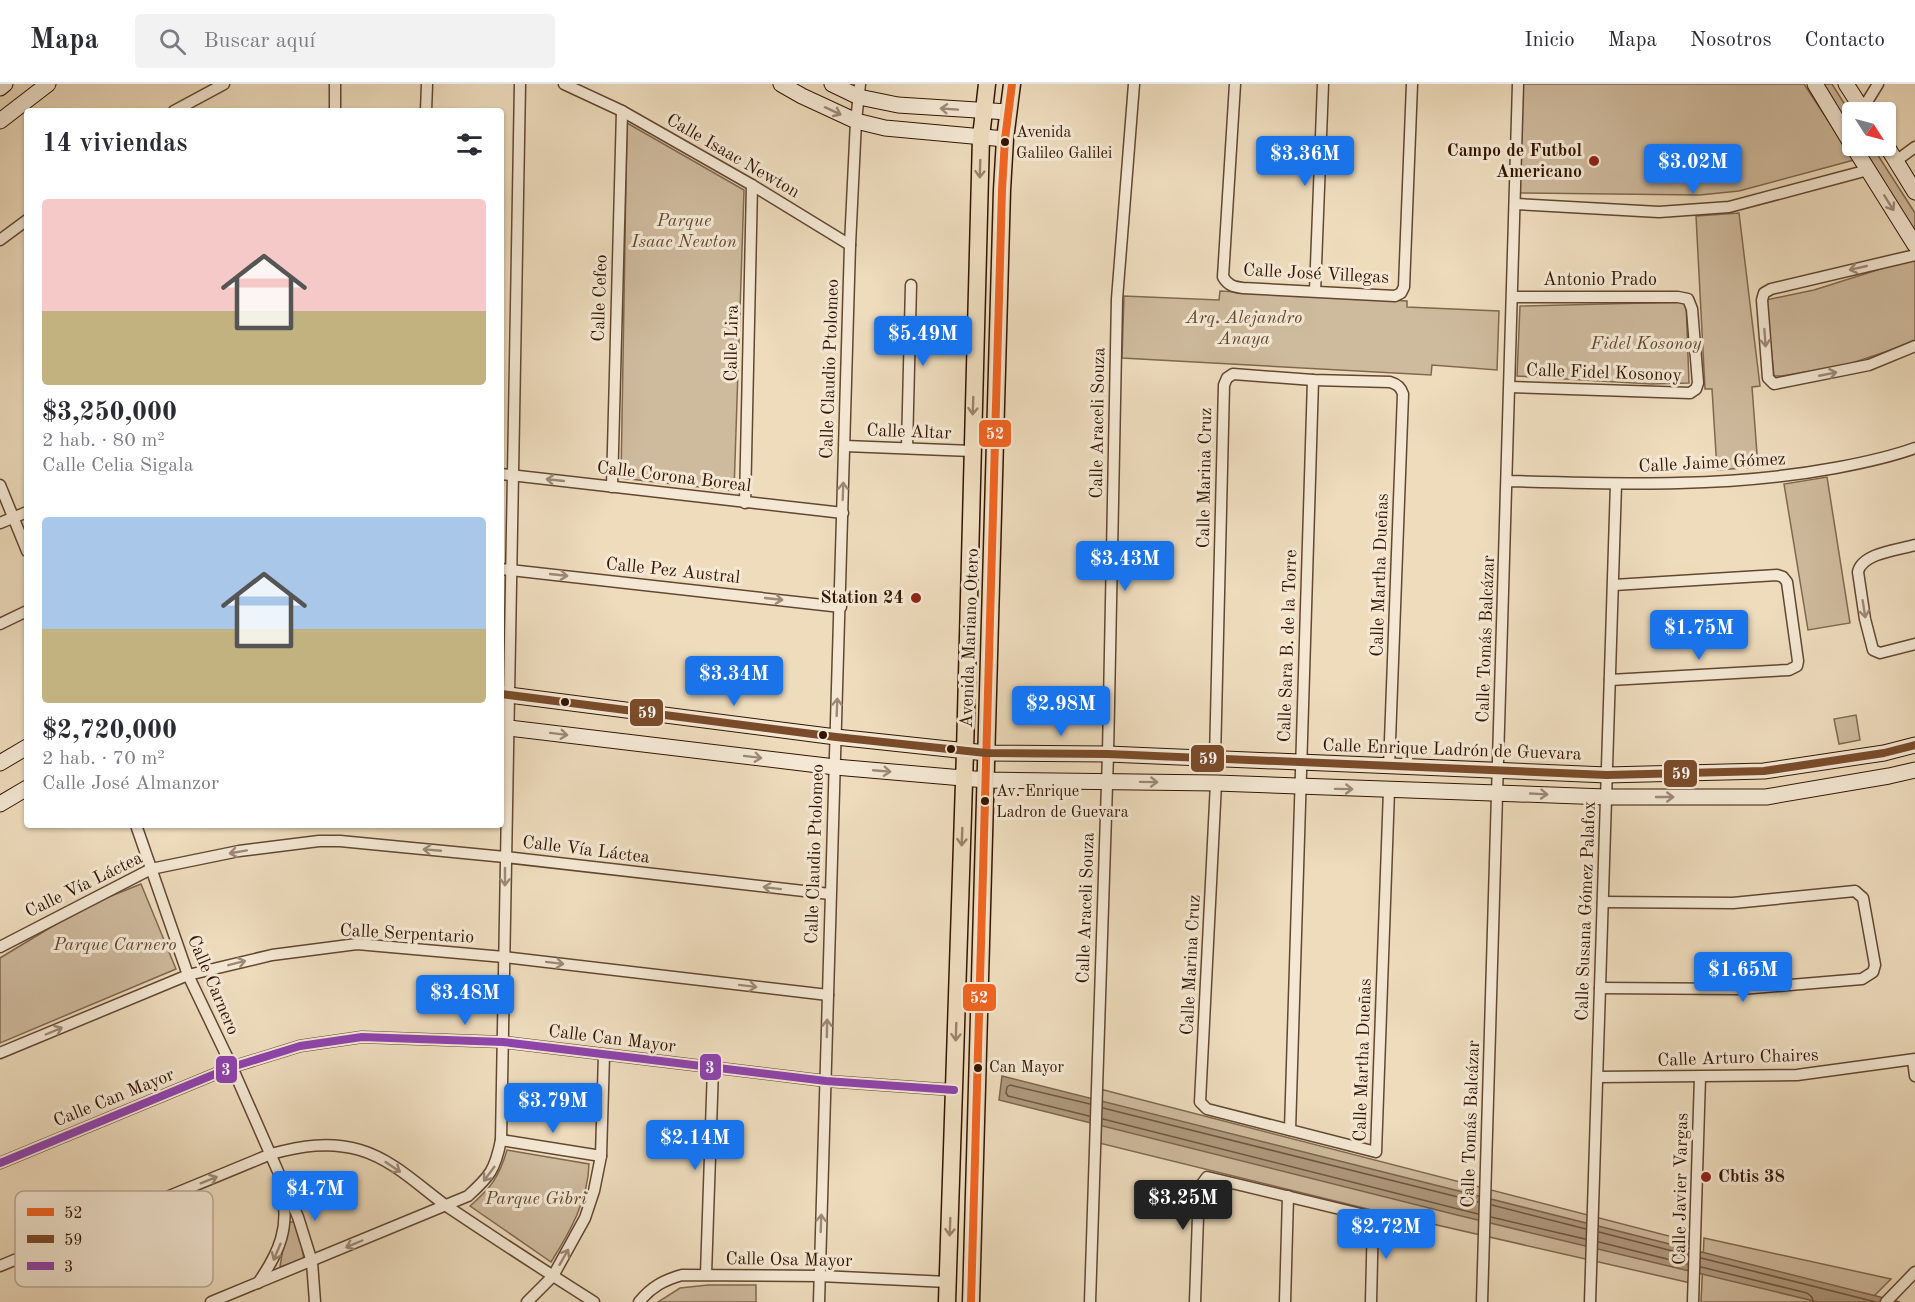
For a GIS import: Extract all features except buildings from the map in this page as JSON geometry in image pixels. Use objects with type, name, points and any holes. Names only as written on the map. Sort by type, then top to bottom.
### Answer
[{"type":"main road","name":"Avenida Mariano Otero","points":[[947,1302],[965,752],[981,137],[987,84]]},
{"type":"main road","name":"Avenida Mariano Otero","points":[[971,1302],[1005,139],[1012,84]]},
{"type":"street","points":[[0,88],[6,84]]},
{"type":"street","points":[[0,121],[48,84]]},
{"type":"street","points":[[180,108],[224,84]]},
{"type":"street","points":[[334,108],[335,84]]},
{"type":"street","points":[[426,108],[427,84]]},
{"type":"street","points":[[211,1302],[468,1196],[484,1181],[497,1163],[501,1140],[503,1042],[506,569],[514,476],[520,84]]},
{"type":"street","name":"Calle Isaac Newton","points":[[564,84],[622,111],[752,185],[850,245]]},
{"type":"street","points":[[782,84],[856,121],[885,128],[1005,139]]},
{"type":"street","points":[[832,84],[860,90],[898,105],[1008,112]]},
{"type":"street","name":"Calle Araceli Souza","points":[[1090,1302],[1108,754],[1117,300],[1134,84]]},
{"type":"street","name":"Calle José Villegas","points":[[1235,84],[1223,277],[1229,285],[1243,288],[1395,296],[1401,293],[1404,286],[1412,84]]},
{"type":"street","points":[[1315,291],[1323,84]]},
{"type":"street","name":"Calle Tomás Balcázar","points":[[1482,1302],[1518,84]]},
{"type":"street","points":[[1815,84],[1842,127]]},
{"type":"street","points":[[1846,84],[1857,102]]},
{"type":"street","points":[[1868,102],[1878,84]]},
{"type":"street","name":"Calle Claudio Ptolomeo","points":[[819,1302],[850,245],[856,121],[860,90]]},
{"type":"street","name":"Calle Cefeo","points":[[612,487],[622,111]]},
{"type":"street","points":[[1896,161],[1915,147]]},
{"type":"street","points":[[1860,156],[1915,245]]},
{"type":"street","points":[[1893,156],[1915,192]]},
{"type":"street","points":[[1515,204],[1659,212],[1730,207],[1868,170]]},
{"type":"street","name":"Calle Lira","points":[[745,502],[752,185]]},
{"type":"street","points":[[0,240],[24,223]]},
{"type":"street","points":[[1915,255],[1771,289],[1764,293],[1762,300],[1768,378],[1771,383],[1776,384],[1869,365],[1915,346]]},
{"type":"street","points":[[907,448],[911,285]]},
{"type":"street","name":"Antonio Prado","points":[[1512,297],[1678,297],[1688,299],[1692,309],[1698,383],[1696,389]]},
{"type":"street","name":"Calle Marina Cruz","points":[[1215,759],[1224,385],[1227,378],[1233,374],[1313,380]]},
{"type":"street","name":"Calle Martha Dueñas","points":[[1313,380],[1390,382],[1399,386],[1403,394],[1389,766]]},
{"type":"street","name":"Calle Sara B. de la Torre","points":[[1290,1130],[1313,380]]},
{"type":"street","name":"Calle Fidel Kosonoy","points":[[1510,387],[1690,393],[1696,389]]},
{"type":"street","name":"Calle Altar","points":[[845,446],[972,451]]},
{"type":"street","name":"Calle Jaime Gómez","points":[[1507,481],[1616,484],[1744,481],[1809,473],[1860,463],[1915,448]]},
{"type":"street","name":"Calle Corona Boreal","points":[[504,474],[843,513]]},
{"type":"street","points":[[0,484],[24,544]]},
{"type":"street","name":"Calle Susana Gómez Palafox","points":[[1590,1302],[1616,484]]},
{"type":"street","points":[[0,523],[24,513]]},
{"type":"street","points":[[1915,545],[1868,557],[1860,564],[1858,572],[1865,619],[1875,652],[1880,653],[1915,644]]},
{"type":"street","name":"Calle Pez Austral","points":[[506,569],[841,607]]},
{"type":"street","points":[[1610,680],[1789,670],[1797,666],[1798,657],[1786,582],[1783,577],[1777,575],[1614,585]]},
{"type":"street","points":[[0,624],[24,612]]},
{"type":"street","name":"Calle Enrique Ladrón de Guevara","points":[[505,694],[836,737],[986,753],[1108,754],[1301,764],[1607,775],[1764,771],[1884,753],[1915,745]]},
{"type":"street","points":[[505,728],[835,767],[986,780],[1216,783],[1300,788],[1606,797],[1766,797],[1915,770]]},
{"type":"street","points":[[0,763],[24,749]]},
{"type":"street","points":[[1884,753],[1889,776]]},
{"type":"street","name":"Calle Marina Cruz","points":[[1216,783],[1200,1102],[1207,1109],[1290,1130]]},
{"type":"street","points":[[0,804],[24,790]]},
{"type":"street","name":"Calle Martha Dueñas","points":[[1290,1130],[1376,1152],[1389,790]]},
{"type":"street","name":"Calle Carnero","points":[[137,828],[188,975],[232,1067],[298,1217],[312,1262],[315,1302]]},
{"type":"street","name":"Calle Vía Láctea","points":[[0,947],[152,869],[240,851],[319,841],[505,857],[830,894]]},
{"type":"street","points":[[1600,988],[1741,989],[1862,979],[1873,972],[1875,965],[1863,898],[1858,892],[1850,890],[1733,903],[1603,902]]},
{"type":"street","name":"Calle Serpentario","points":[[0,1053],[188,975],[272,955],[357,944],[504,957],[828,995]]},
{"type":"street","name":"Calle Can Mayor","points":[[0,1163],[232,1067],[300,1046],[362,1037],[503,1042],[826,1081],[954,1090]]},
{"type":"street","points":[[527,1302],[553,1276],[585,1218],[594,1191],[601,1156],[604,1055]]},
{"type":"street","points":[[1914,1059],[1915,1076]]},
{"type":"street","name":"Calle Arturo Chaires","points":[[1598,1077],[1797,1075],[1914,1059]]},
{"type":"street","points":[[706,1274],[712,1068]]},
{"type":"street","name":"Calle Javier Vargas","points":[[1693,1302],[1700,1077]]},
{"type":"street","points":[[501,1140],[601,1156]]},
{"type":"street","points":[[181,1191],[271,1154],[300,1147],[322,1144],[361,1150],[391,1165],[447,1206],[594,1302]]},
{"type":"street","name":"Calle Carnero","points":[[258,1283],[280,1247],[285,1223],[282,1192],[271,1154]]},
{"type":"street","points":[[1195,1302],[1199,1188],[1207,1177],[1373,1217],[1371,1302]]},
{"type":"street","points":[[1285,1302],[1288,1196]]},
{"type":"street","points":[[0,1266],[15,1260]]},
{"type":"street","points":[[1889,1299],[1915,1272]]},
{"type":"street","name":"Calle Osa Mayor","points":[[639,1302],[654,1287],[668,1279],[682,1275],[820,1276],[948,1282]]},
{"type":"green space","points":[[1523,84],[1804,84],[1842,142],[1842,156],[1851,156],[1854,160],[1739,191],[1700,195],[1519,193]]},
{"type":"green space","points":[[1821,84],[1832,84],[1843,102],[1842,118]]},
{"type":"green space","name":"Parque Isaac Newton","points":[[627,123],[744,190],[734,491],[621,478]]},
{"type":"green space","points":[[1866,156],[1878,156],[1915,213],[1915,231]]},
{"type":"green space","points":[[1739,213],[1760,386],[1752,387],[1758,467],[1717,470],[1712,389],[1705,389],[1696,216]]},
{"type":"green space","points":[[1912,259],[1915,262],[1915,342],[1846,365],[1774,376],[1766,300],[1814,290]]},
{"type":"green space","name":"Arq. Alejandro Anaya","points":[[1220,291],[1407,301],[1407,307],[1499,311],[1497,370],[1432,365],[1431,375],[1122,358],[1124,296],[1219,300]]},
{"type":"green space","name":"Fidel Kosonoy","points":[[1686,302],[1689,383],[1651,384],[1517,376],[1520,306]]},
{"type":"green space","points":[[1827,477],[1850,623],[1808,630],[1784,484]]},
{"type":"green space","points":[[1856,715],[1860,740],[1839,744],[1834,719]]},
{"type":"green space","name":"Parque Carnero","points":[[141,884],[176,969],[0,1043],[0,958],[86,906]]},
{"type":"green space","points":[[1100,1089],[1696,1243],[1695,1284],[1380,1212],[1095,1142]]},
{"type":"green space","name":"Parque Gibri","points":[[507,1150],[589,1164],[582,1203],[551,1262],[470,1206],[493,1181],[501,1168]]},
{"type":"green space","points":[[297,1221],[304,1259],[280,1267],[287,1223]]},
{"type":"green space","points":[[1704,1238],[1891,1279],[1868,1302],[1701,1302]]},
{"type":"green space","points":[[708,1285],[756,1285],[756,1302],[658,1302],[680,1288]]},
{"type":"water","points":[[1002,1076],[1900,1302],[1818,1302],[1457,1215],[999,1100]]},
{"type":"transit line","name":"52","points":[[971,1302],[1002,190],[1005,139],[1012,84]]},
{"type":"transit line","name":"59","points":[[504,694],[836,737],[986,753],[1108,754],[1607,775],[1764,771],[1884,753],[1915,745]]},
{"type":"transit line","name":"3","points":[[0,1163],[232,1067],[300,1046],[362,1037],[503,1042],[826,1081],[954,1090]]},
{"type":"place","name":"Avenida Galileo Galilei","points":[[1005,142]]},
{"type":"place","name":"Campo de Futbol Americano","points":[[1594,161]]},
{"type":"place","name":"Station 24","points":[[916,598]]},
{"type":"place","name":"Av. Enrique Ladron de Guevara","points":[[985,801]]},
{"type":"place","name":"Can Mayor","points":[[978,1068]]},
{"type":"place","name":"Cbtis 38","points":[[1706,1177]]}]
